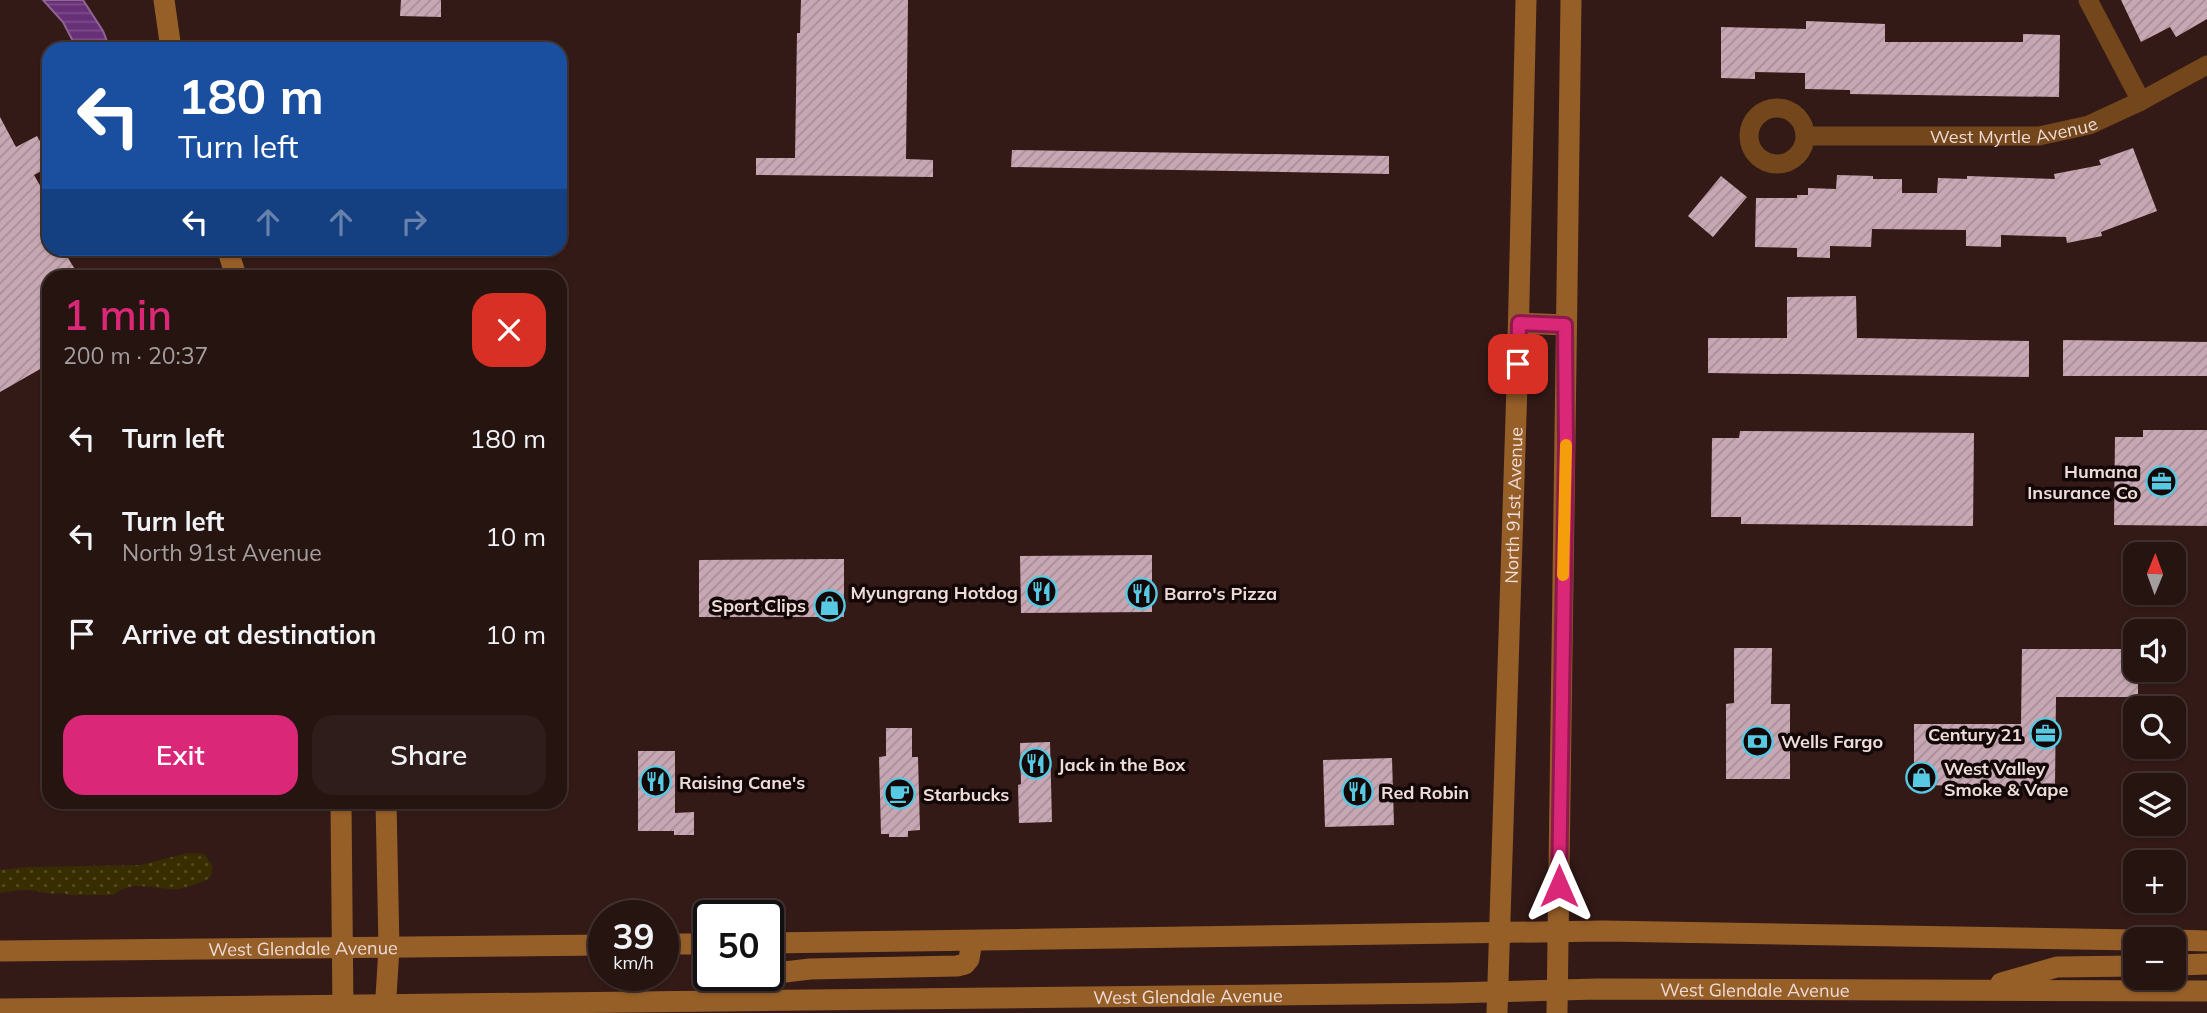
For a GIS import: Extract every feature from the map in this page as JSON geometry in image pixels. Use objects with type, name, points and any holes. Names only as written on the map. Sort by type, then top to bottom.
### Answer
[{"type":"main road","points":[[164,0],[170,42]]},
{"type":"main road","name":"North 91st Avenue","points":[[1497,1013],[1519,323],[1526,0]]},
{"type":"main road","points":[[1556,1013],[1571,0]]},
{"type":"main road","points":[[1519,323],[1565,325]]},
{"type":"main road","points":[[341,809],[343,1009]]},
{"type":"main road","points":[[384,1008],[388,948],[386,809]]},
{"type":"main road","points":[[784,943],[1559,932],[2123,940]]},
{"type":"main road","points":[[2186,940],[2207,941]]},
{"type":"main road","points":[[784,972],[965,964],[970,960],[972,941]]},
{"type":"main road","name":"West Glendale Avenue","points":[[0,951],[588,945]]},
{"type":"main road","points":[[2186,965],[2207,964]]},
{"type":"main road","points":[[1976,990],[2057,967],[2123,966]]},
{"type":"main road","name":"West Glendale Avenue","points":[[0,1009],[343,1009],[709,1000],[1558,990],[1976,990],[2123,985]]},
{"type":"main road","name":"West Glendale Avenue","points":[[2186,988],[2207,991]]},
{"type":"main road","points":[[709,1000],[729,991]]},
{"type":"street","points":[[2088,0],[2141,101]]},
{"type":"street","name":"West Myrtle Avenue","points":[[1806,136],[2039,136],[2089,125],[2141,101],[2207,65]]},
{"type":"shaded area","points":[[43,0],[83,0],[107,42],[73,42],[63,22]]},
{"type":"shaded area","points":[[188,853],[204,854],[213,866],[210,878],[178,889],[129,887],[114,895],[69,895],[28,890],[0,893],[0,870],[140,865]]},
{"type":"building","points":[[401,0],[441,0],[441,17],[400,16]]},
{"type":"building","points":[[801,0],[908,0],[906,159],[933,160],[933,177],[756,175],[756,158],[795,158],[797,33],[800,33]]},
{"type":"building","points":[[2121,0],[2207,0],[2207,19],[2176,37],[2170,27],[2141,42]]},
{"type":"building","points":[[1806,21],[1885,24],[1885,42],[2023,42],[2023,34],[2060,35],[2059,97],[1850,94],[1850,90],[1805,89],[1805,73],[1755,72],[1755,79],[1721,78],[1721,27],[1806,29]]},
{"type":"building","points":[[0,117],[16,147],[37,136],[42,145],[42,171],[34,175],[42,189],[42,256],[67,256],[75,270],[42,270],[42,368],[0,392]]},
{"type":"building","points":[[2133,148],[2157,211],[2101,232],[2102,236],[2067,243],[2066,237],[2001,235],[2001,247],[1966,246],[1966,230],[1872,229],[1871,247],[1830,246],[1830,258],[1797,257],[1797,248],[1755,247],[1756,198],[1797,198],[1797,195],[1808,195],[1808,188],[1836,189],[1837,175],[1902,179],[1902,193],[1937,193],[1938,178],[1967,179],[1967,176],[2055,179],[2054,174],[2101,165],[2099,160]]},
{"type":"building","points":[[1012,150],[1389,156],[1389,174],[1011,167]]},
{"type":"building","points":[[1721,176],[1747,197],[1713,237],[1688,216]]},
{"type":"building","points":[[1856,296],[1857,338],[2029,341],[2029,377],[1708,373],[1708,338],[1787,338],[1787,297]]},
{"type":"building","points":[[2063,340],[2207,342],[2207,376],[2063,376]]},
{"type":"building","name":"Humana Insurance Co","points":[[2143,430],[2207,430],[2207,526],[2114,525],[2115,437],[2143,437]]},
{"type":"building","points":[[1740,431],[1974,433],[1973,526],[1741,524],[1741,517],[1711,517],[1712,438],[1739,438]]},
{"type":"building","points":[[1152,555],[1152,612],[1021,613],[1020,556]]},
{"type":"building","points":[[844,559],[844,617],[699,617],[699,560]]},
{"type":"building","name":"Wells Fargo","points":[[1734,648],[1772,648],[1771,704],[1790,704],[1790,779],[1726,779],[1726,704],[1734,703]]},
{"type":"building","points":[[2022,649],[2123,649],[2123,682],[2138,682],[2138,696],[2056,697],[2055,787],[1914,785],[1914,724],[2021,724]]},
{"type":"building","name":"Starbucks","points":[[886,728],[912,728],[912,757],[918,757],[920,830],[908,831],[908,837],[881,834],[879,757],[886,756]]},
{"type":"building","name":"Jack in the Box","points":[[1050,742],[1052,822],[1019,823],[1020,743]]},
{"type":"building","name":"Raising Cane's","points":[[638,751],[675,751],[675,813],[694,812],[694,835],[674,835],[674,831],[638,831]]},
{"type":"building","name":"Red Robin","points":[[1392,758],[1394,825],[1325,827],[1323,760]]},
{"type":"slow traffic","points":[[1563,575],[1566,445]]},
{"type":"place","name":"Humana Insurance Co","points":[[2161,481]]},
{"type":"place","name":"Myungrang Hotdog","points":[[1041,592]]},
{"type":"place","name":"Barro's Pizza","points":[[1141,593]]},
{"type":"place","name":"Sport Clips","points":[[829,605]]},
{"type":"place","name":"Century 21","points":[[2045,734]]},
{"type":"place","name":"Wells Fargo","points":[[1758,741]]},
{"type":"place","name":"Jack in the Box","points":[[1035,764]]},
{"type":"place","name":"West Valley Smoke & Vape","points":[[1921,778]]},
{"type":"place","name":"Raising Cane's","points":[[656,782]]},
{"type":"place","name":"Red Robin","points":[[1358,792]]},
{"type":"place","name":"Starbucks","points":[[900,794]]},
{"type":"route","points":[[1518,364],[1519,323],[1565,325],[1566,448],[1559,886]]}]
